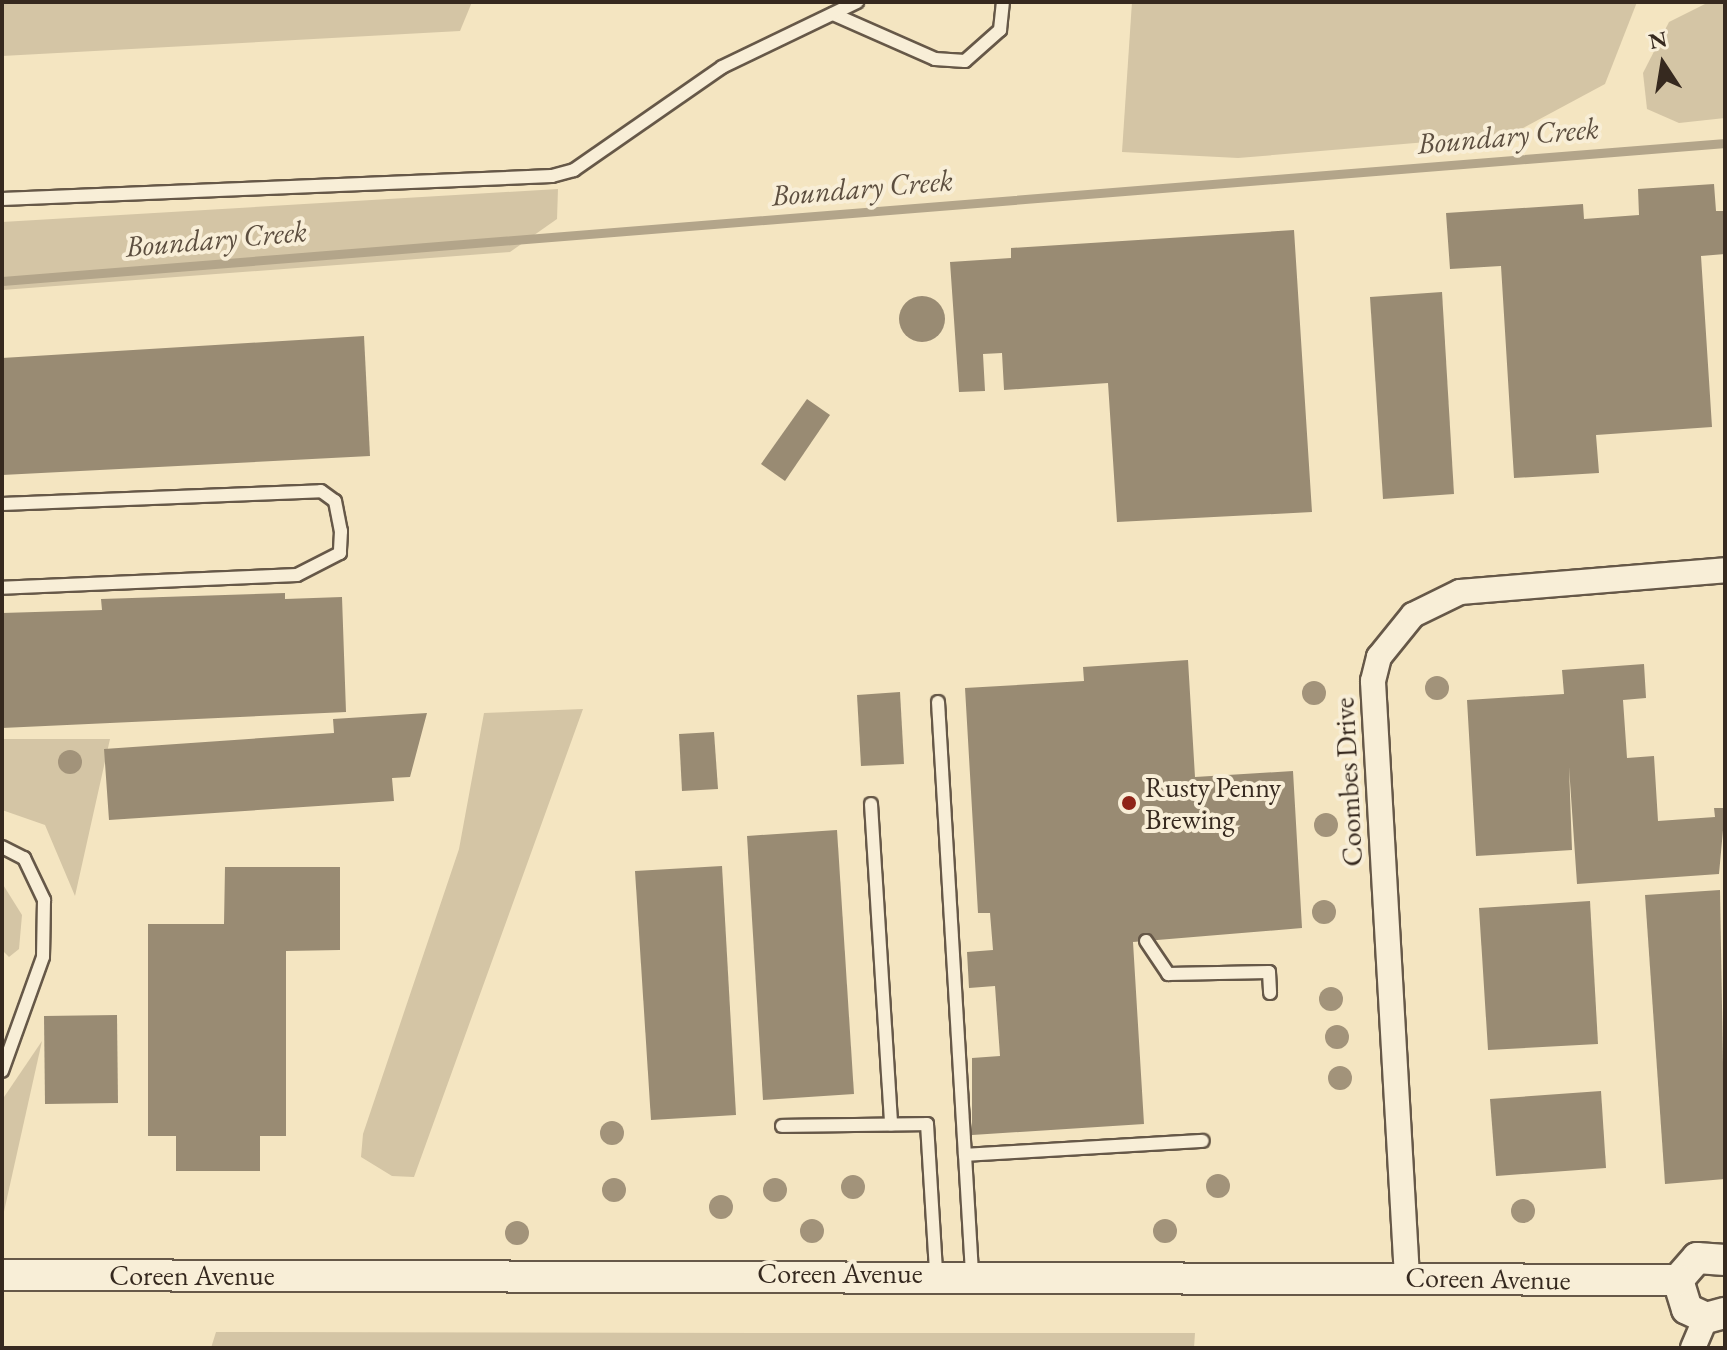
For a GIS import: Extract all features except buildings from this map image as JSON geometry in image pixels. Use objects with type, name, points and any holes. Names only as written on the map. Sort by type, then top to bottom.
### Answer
[{"type":"street","name":"Coombes Drive","points":[[1407,1277],[1373,681],[1379,657],[1413,615],[1460,592],[1725,570]]},
{"type":"street","points":[[1693,1348],[1716,1316],[1683,1304],[1678,1280],[1697,1258],[1725,1260]]},
{"type":"street","name":"Coreen Avenue","points":[[2,1275],[936,1273],[1678,1280]]},
{"type":"lane","points":[[2,199],[552,176],[574,170],[722,67],[857,2]]},
{"type":"lane","points":[[833,14],[935,59],[965,61],[1000,30],[1003,2]]},
{"type":"lane","points":[[2,504],[321,491],[335,501],[341,531],[340,553],[297,575],[2,588]]},
{"type":"lane","points":[[938,702],[972,1274]]},
{"type":"lane","points":[[871,804],[891,1124]]},
{"type":"lane","points":[[2,847],[24,858],[44,900],[43,957],[2,1071]]},
{"type":"lane","points":[[1146,941],[1168,974],[1269,972],[1270,993]]},
{"type":"lane","points":[[782,1126],[927,1124],[936,1273]]},
{"type":"lane","points":[[965,1155],[1203,1141]]},
{"type":"shaded area","points":[[2,2],[472,2],[460,31],[2,56]]},
{"type":"shaded area","points":[[1132,2],[1637,2],[1605,84],[1510,135],[1238,158],[1122,152]]},
{"type":"shaded area","points":[[1709,2],[1725,2],[1725,118],[1679,123],[1647,109],[1643,73],[1669,22]]},
{"type":"shaded area","points":[[558,189],[557,219],[510,252],[2,290],[2,222]]},
{"type":"shaded area","points":[[583,709],[414,1177],[392,1176],[361,1157],[363,1134],[459,849],[484,713]]},
{"type":"shaded area","points":[[2,739],[110,739],[75,896],[45,825],[2,810]]},
{"type":"shaded area","points":[[2,883],[22,915],[19,949],[9,957],[2,950]]},
{"type":"shaded area","points":[[42,1041],[3,1216],[2,1216],[2,1100]]},
{"type":"shaded area","points":[[216,1332],[1195,1333],[1194,1348],[211,1348]]},
{"type":"waterway","name":"Boundary Creek","points":[[2,281],[1725,143]]},
{"type":"place","name":"Rusty Penny Brewing","points":[[1129,803]]}]
